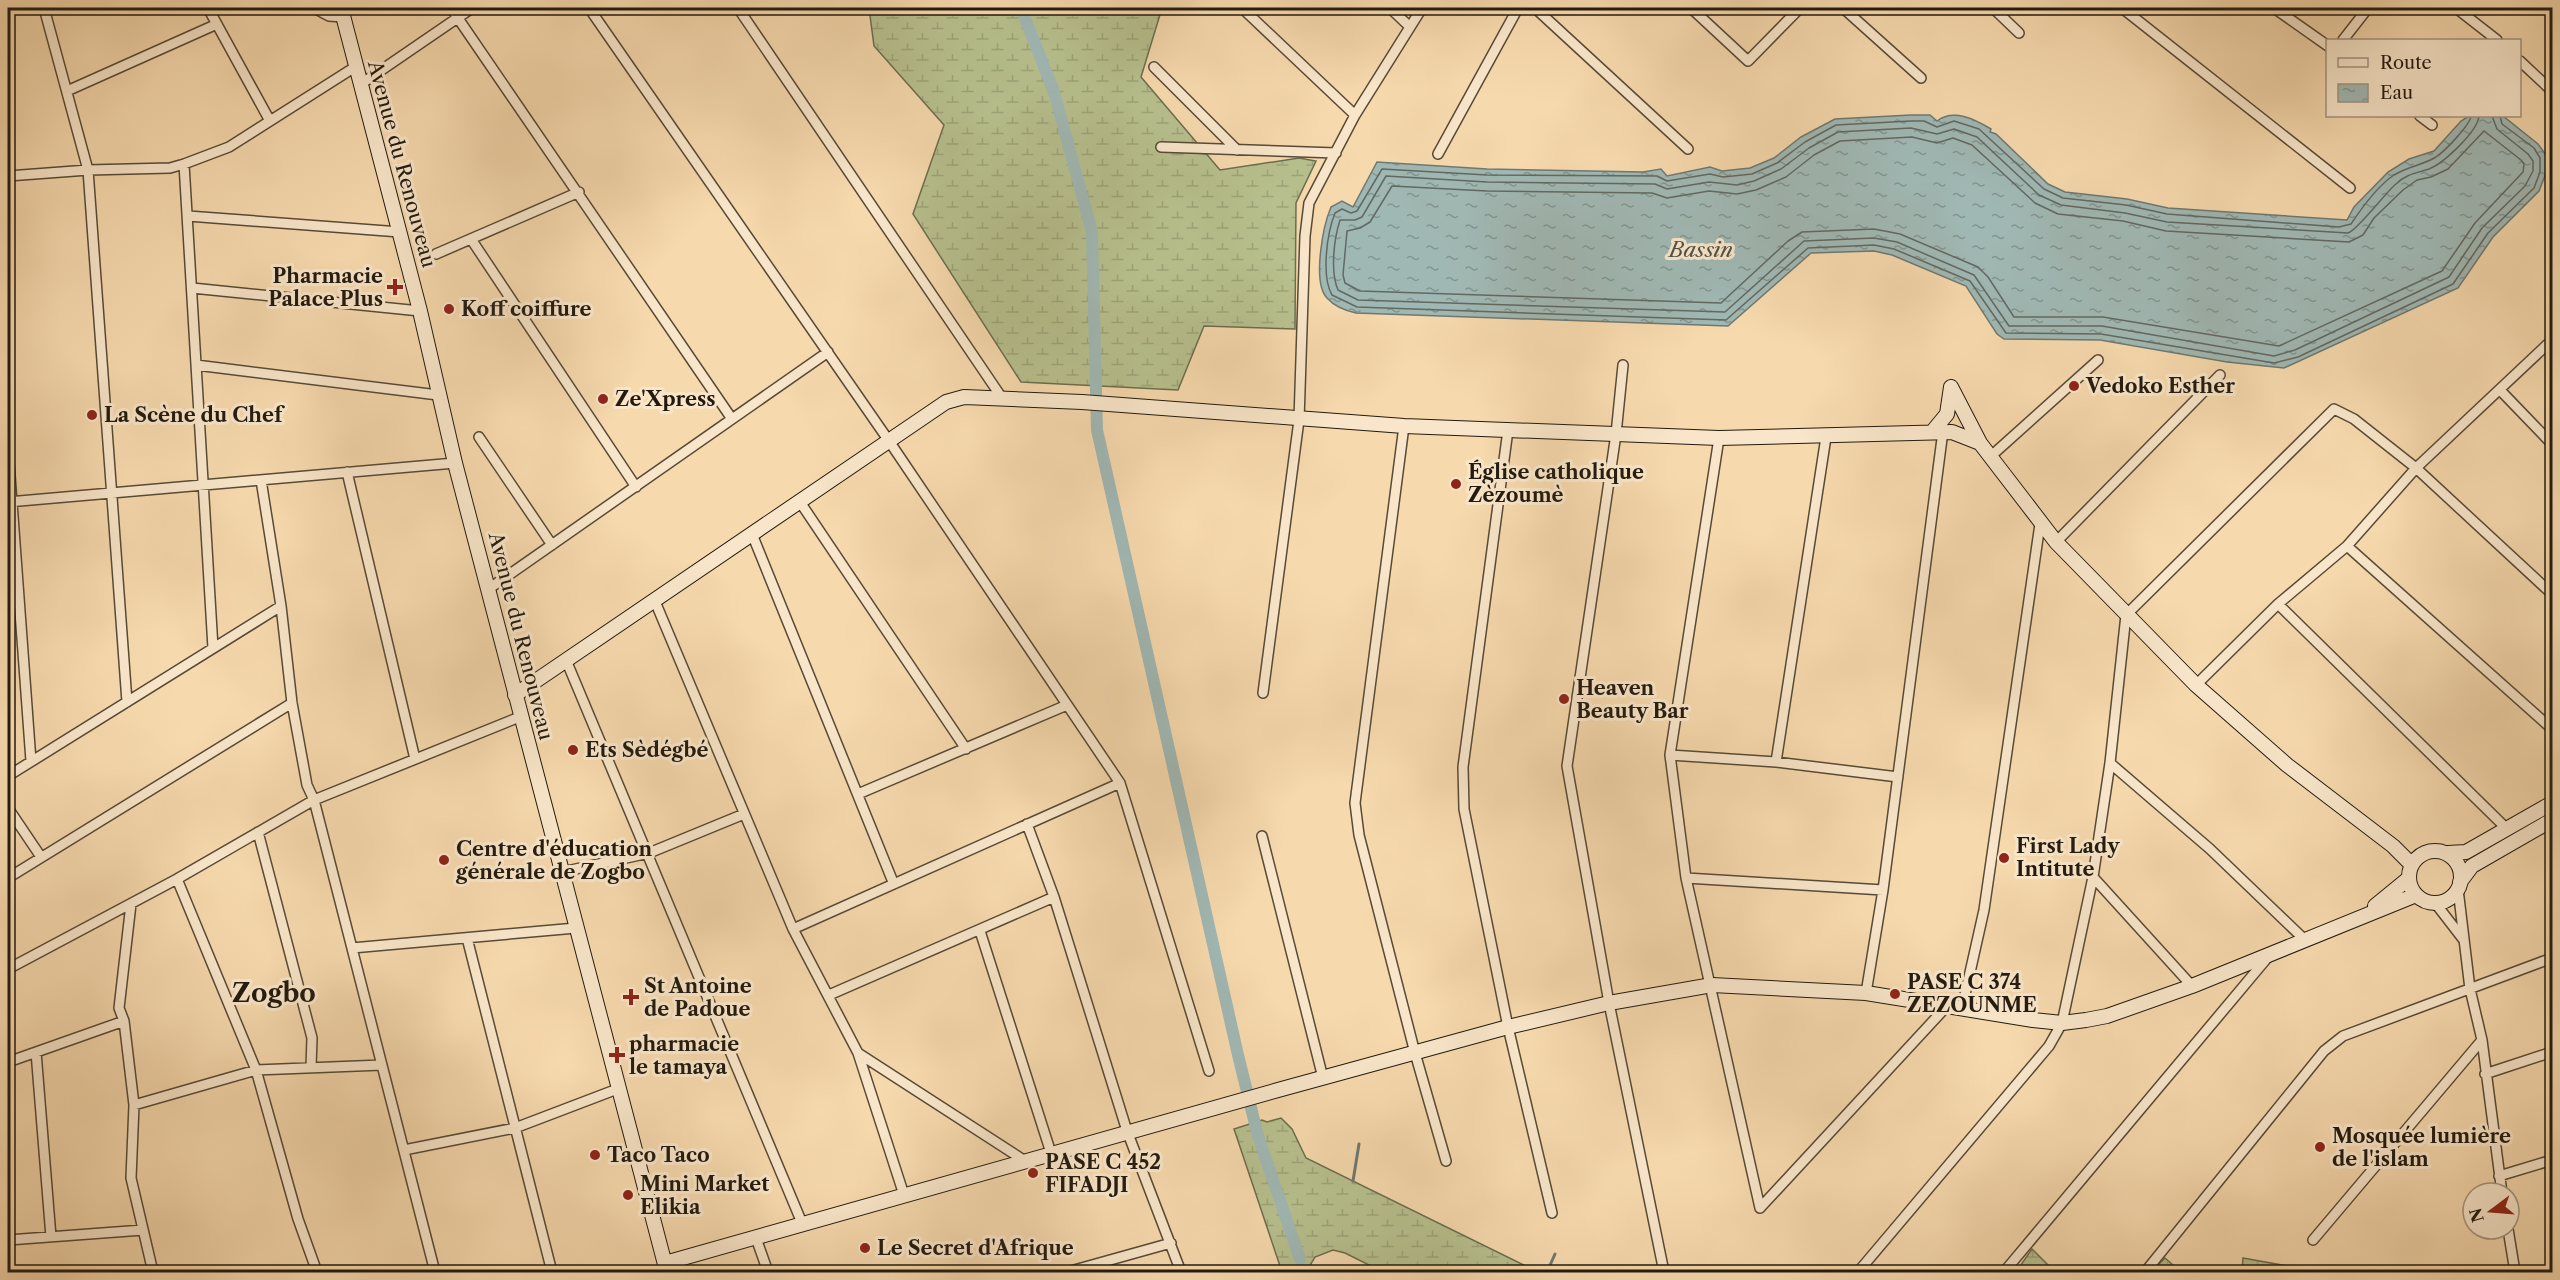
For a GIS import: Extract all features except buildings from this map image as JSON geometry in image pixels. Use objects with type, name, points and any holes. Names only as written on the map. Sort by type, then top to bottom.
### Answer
[{"type":"street","points":[[44,8],[88,170],[127,702]]},
{"type":"street","points":[[208,8],[270,121]]},
{"type":"street","points":[[314,8],[329,16],[342,12]]},
{"type":"street","points":[[451,8],[579,192],[732,419]]},
{"type":"street","points":[[361,84],[472,8]]},
{"type":"street","points":[[589,8],[889,441],[1120,783],[1209,1071]]},
{"type":"street","points":[[738,8],[1002,398]]},
{"type":"street","points":[[1242,8],[1355,115]]},
{"type":"street","points":[[1390,8],[1410,27]]},
{"type":"street","points":[[1263,693],[1299,420],[1305,236],[1309,202],[1355,115],[1422,8]]},
{"type":"street","points":[[1438,154],[1518,8]]},
{"type":"street","points":[[1535,8],[1689,149]]},
{"type":"street","points":[[1691,8],[1748,61],[1800,8]]},
{"type":"street","points":[[1843,8],[1921,78]]},
{"type":"street","points":[[1993,8],[2019,33]]},
{"type":"street","points":[[2122,8],[2350,188]]},
{"type":"street","points":[[2274,8],[2326,45]]},
{"type":"street","points":[[2344,39],[2368,8]]},
{"type":"street","points":[[2456,8],[2496,39]]},
{"type":"street","name":"Avenue du Renouveau","points":[[342,12],[420,311],[455,463],[490,588],[515,695],[666,1268]]},
{"type":"street","points":[[66,91],[217,24]]},
{"type":"street","points":[[2521,62],[2553,91]]},
{"type":"street","points":[[8,176],[88,170],[170,168],[184,164],[229,147],[355,67]]},
{"type":"street","points":[[1154,67],[1237,150]]},
{"type":"street","points":[[2421,117],[2432,125]]},
{"type":"street","points":[[1161,147],[1336,153]]},
{"type":"street","points":[[184,164],[201,485],[213,648]]},
{"type":"street","points":[[436,254],[579,192]]},
{"type":"street","points":[[188,216],[400,232]]},
{"type":"street","points":[[471,239],[636,487]]},
{"type":"street","points":[[192,288],[420,311]]},
{"type":"street","points":[[2196,685],[2278,604],[2347,546],[2416,468],[2553,340]]},
{"type":"street","points":[[490,588],[828,352]]},
{"type":"street","points":[[1990,457],[2098,360]]},
{"type":"street","points":[[196,365],[438,395]]},
{"type":"street","points":[[1623,365],[1616,434],[1566,765],[1609,1003],[1664,1272]]},
{"type":"street","points":[[2056,542],[2220,375]]},
{"type":"street","points":[[1866,993],[1898,777],[1938,431],[1947,414],[1951,387],[1980,443],[2056,542],[2196,685],[2287,765],[2393,846],[2413,867],[2416,895],[2425,902],[2436,904],[2450,899],[2472,866],[2553,820]]},
{"type":"street","points":[[2500,390],[2553,444]]},
{"type":"street","points":[[515,695],[654,599],[955,399],[1002,398],[1082,402],[1299,420],[1404,426],[1719,438],[1826,437],[1938,431],[1961,434],[1980,443]]},
{"type":"street","points":[[1858,1272],[2049,1046],[2062,1023],[2092,877],[2110,763],[2126,615],[2334,409],[2354,419],[2416,468],[2553,594]]},
{"type":"street","points":[[1404,426],[1355,803],[1359,836],[1415,1053],[1446,1161]]},
{"type":"street","points":[[1508,430],[1463,767],[1464,809],[1508,1027],[1552,1213]]},
{"type":"street","points":[[479,437],[552,545]]},
{"type":"street","points":[[1776,762],[1826,437]]},
{"type":"street","points":[[1719,438],[1670,755],[1686,878],[1712,985],[1760,1208],[1947,1006]]},
{"type":"street","points":[[8,448],[9,502],[31,762]]},
{"type":"street","points":[[9,502],[455,463]]},
{"type":"street","points":[[347,472],[415,759]]},
{"type":"street","points":[[261,480],[281,606],[292,703],[307,785],[314,800],[435,1272]]},
{"type":"street","points":[[800,502],[966,748]]},
{"type":"street","points":[[1962,1008],[1984,910],[2040,524]]},
{"type":"street","points":[[752,534],[894,882]]},
{"type":"street","points":[[2347,546],[2553,729]]},
{"type":"street","points":[[654,599],[793,929],[858,1053],[904,1195]]},
{"type":"street","points":[[2278,604],[2507,830]]},
{"type":"street","points":[[8,776],[281,606]]},
{"type":"street","points":[[566,660],[649,853],[802,1223]]},
{"type":"street","points":[[8,878],[292,703]]},
{"type":"street","points":[[858,794],[1067,705]]},
{"type":"street","points":[[8,969],[177,879],[314,800],[522,716]]},
{"type":"street","points":[[1670,755],[1776,762],[1898,777]]},
{"type":"street","points":[[2110,763],[2210,849],[2306,941]]},
{"type":"street","points":[[793,929],[1120,783]]},
{"type":"street","points":[[2364,915],[2429,852],[2466,852],[2553,803]]},
{"type":"street","points":[[8,808],[41,857]]},
{"type":"street","points":[[562,872],[649,853],[744,814]]},
{"type":"street","points":[[1027,824],[1054,897],[1128,1131],[1181,1272]]},
{"type":"street","points":[[258,832],[312,1038],[311,1068]]},
{"type":"street","points":[[1262,836],[1323,1078]]},
{"type":"street","points":[[2448,853],[2458,865],[2470,989],[2482,1040],[2500,1181]]},
{"type":"street","points":[[2092,877],[2192,986]]},
{"type":"street","points":[[1686,878],[1883,890]]},
{"type":"street","points":[[177,879],[256,1070],[298,1219],[317,1272]]},
{"type":"street","points":[[666,1268],[802,1223],[1128,1131],[1508,1027],[1609,1003],[1712,985],[1866,993],[2062,1023],[2107,1016],[2192,986],[2416,895]]},
{"type":"street","points":[[829,994],[980,931],[1054,897]]},
{"type":"street","points":[[131,904],[119,1008],[124,1021],[134,1105],[130,1160],[153,1272]]},
{"type":"street","points":[[2436,904],[2464,941]]},
{"type":"street","points":[[352,948],[576,928]]},
{"type":"street","points":[[980,931],[1051,1153]]},
{"type":"street","points":[[467,938],[552,1272]]},
{"type":"street","points":[[2004,1272],[2268,957]]},
{"type":"street","points":[[2145,1272],[2324,1051],[2343,1036],[2553,958]]},
{"type":"street","points":[[8,1062],[124,1021]]},
{"type":"street","points":[[2313,1240],[2482,1040]]},
{"type":"street","points":[[36,1052],[51,1237]]},
{"type":"street","points":[[2485,1074],[2553,1052]]},
{"type":"street","points":[[858,1053],[1025,1161]]},
{"type":"street","points":[[134,1105],[256,1070],[382,1065]]},
{"type":"street","points":[[404,1149],[515,1128],[620,1088]]},
{"type":"street","points":[[2499,1176],[2553,1160]]},
{"type":"street","points":[[8,1240],[143,1230]]},
{"type":"street","points":[[756,1238],[768,1272]]},
{"type":"street","points":[[2510,1241],[2516,1272]]},
{"type":"street","points":[[1067,1272],[1172,1243]]},
{"type":"green space","points":[[869,8],[1162,8],[1141,77],[1220,170],[1299,158],[1316,161],[1296,203],[1295,329],[1204,326],[1178,390],[1021,382],[913,214],[944,125],[874,46]]},
{"type":"green space","points":[[1281,1118],[1292,1129],[1306,1158],[1538,1272],[1383,1272],[1345,1253],[1333,1250],[1315,1257],[1306,1272],[1282,1272],[1234,1129],[1262,1120],[1267,1122]]},
{"type":"green space","points":[[2032,1249],[2055,1272],[2016,1272]]},
{"type":"green space","points":[[2165,1258],[2181,1272],[2151,1272]]},
{"type":"green space","points":[[2243,1258],[2315,1271],[2316,1272],[2242,1272]]},
{"type":"water","name":"Bassin","points":[[1930,115],[1937,121],[1944,117],[1958,115],[1991,129],[1990,132],[1996,134],[2048,184],[2065,192],[2127,199],[2168,208],[2347,220],[2354,207],[2388,172],[2409,159],[2434,151],[2467,117],[2504,117],[2538,144],[2546,155],[2546,173],[2539,191],[2493,237],[2458,288],[2284,368],[2227,362],[2100,340],[2004,339],[1997,334],[1966,286],[1892,255],[1874,251],[1811,253],[1728,326],[1356,313],[1333,303],[1323,290],[1320,280],[1320,254],[1331,207],[1342,201],[1353,207],[1377,162],[1487,169],[1643,172],[1661,169],[1667,176],[1710,167],[1722,171],[1750,168],[1774,158],[1801,137],[1835,119]]},
{"type":"waterway","points":[[1021,8],[1054,92],[1092,232],[1097,430],[1238,1055],[1258,1136],[1300,1259]]},
{"type":"waterway","points":[[1353,1181],[1359,1144]]},
{"type":"waterway","points":[[1547,1272],[1555,1254]]},
{"type":"place","name":"Pharmacie Palace Plus","points":[[395,287]]},
{"type":"place","name":"Koff coiffure","points":[[449,309]]},
{"type":"place","name":"Vedoko Esther","points":[[2074,386]]},
{"type":"place","name":"Ze'Xpress","points":[[603,399]]},
{"type":"place","name":"La Scène du Chef","points":[[92,415]]},
{"type":"place","name":"Église catholique Zèzoumè","points":[[1456,484]]},
{"type":"place","name":"Heaven Beauty Bar","points":[[1564,699]]},
{"type":"place","name":"Ets Sèdégbé","points":[[573,750]]},
{"type":"place","name":"First Lady Intitute","points":[[2004,858]]},
{"type":"place","name":"Centre d'éducation générale de Zogbo","points":[[444,860]]},
{"type":"place","name":"PASE C 374 ZEZOUNME","points":[[1895,994]]},
{"type":"place","name":"St Antoine de Padoue","points":[[631,997]]},
{"type":"place","name":"pharmacie le tamaya","points":[[617,1055]]},
{"type":"place","name":"Mosquée lumière de l'islam","points":[[2320,1147]]},
{"type":"place","name":"Taco Taco","points":[[595,1155]]},
{"type":"place","name":"PASE C 452 FIFADJI","points":[[1033,1173]]},
{"type":"place","name":"Mini Market Elikia","points":[[628,1195]]},
{"type":"place","name":"Le Secret d'Afrique","points":[[865,1248]]},
{"type":"district","name":"Zogbo","points":[[274,993]]}]
